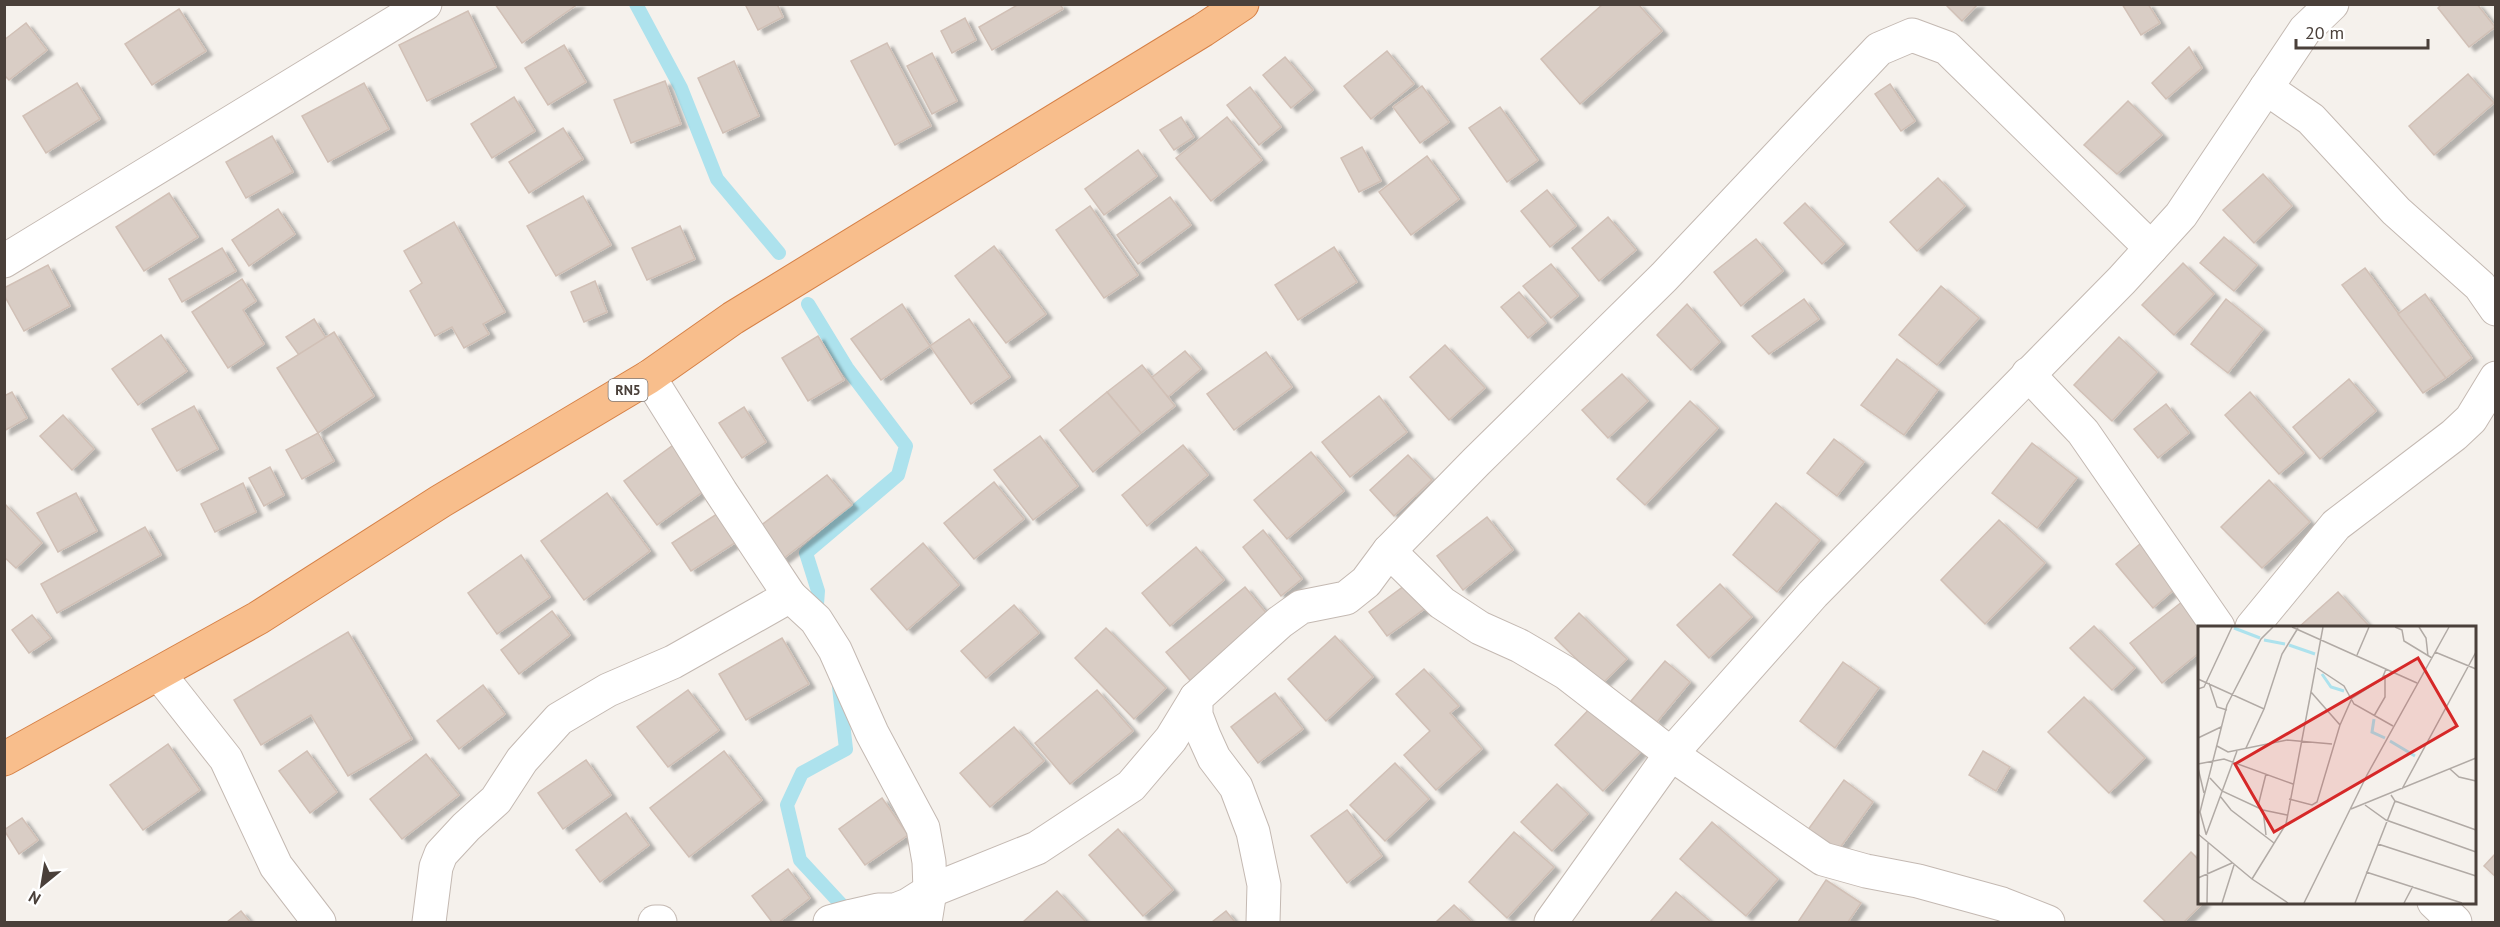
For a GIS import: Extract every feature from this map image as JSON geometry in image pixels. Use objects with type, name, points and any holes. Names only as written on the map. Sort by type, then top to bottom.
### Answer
[{"type":"highway","name":"RN5","points":[[4,759],[258,618],[441,501],[649,377],[733,318],[1242,4]]},
{"type":"street","points":[[4,261],[424,4]]},
{"type":"street","points":[[1551,922],[1577,889],[1671,754],[1813,594],[2122,280],[2181,215],[2305,30],[2332,4]]},
{"type":"street","points":[[830,922],[878,910],[895,910],[908,905],[927,907],[1037,848],[1131,786],[1171,739],[1196,698],[1280,622],[1301,607],[1346,598],[1366,582],[1389,550],[1664,277],[1879,49],[1912,35],[1947,48],[2151,248]]},
{"type":"street","points":[[2266,88],[2311,119],[2396,212],[2490,286]]},
{"type":"street","points":[[2028,374],[2083,432],[2217,626]]},
{"type":"street","points":[[649,377],[790,596],[816,620],[835,650],[872,733],[923,828],[929,862],[927,907]]},
{"type":"street","points":[[2253,626],[2336,525],[2454,435],[2471,419],[2496,378]]},
{"type":"street","points":[[1389,550],[1442,603],[1480,628],[1520,646],[1566,673],[1671,754],[1824,859],[2002,904],[2048,922]]},
{"type":"street","points":[[429,922],[436,867],[441,854],[496,800],[522,760],[559,719],[608,690],[674,662],[790,596]]},
{"type":"street","points":[[159,674],[226,759],[276,866],[319,922]]},
{"type":"street","points":[[1196,698],[1196,715],[1204,736],[1214,758],[1236,787],[1253,832],[1264,885],[1263,922]]},
{"type":"street","points":[[2435,903],[2455,922]]},
{"type":"street","points":[[655,922],[660,922]]},
{"type":"building","points":[[495,4],[578,4],[522,43]]},
{"type":"building","points":[[745,4],[777,4],[783,17],[758,30]]},
{"type":"building","points":[[1019,4],[1060,4],[1063,9],[992,50],[979,27]]},
{"type":"building","points":[[1603,4],[1638,4],[1662,31],[1580,104],[1541,59]]},
{"type":"building","points":[[1945,4],[1978,4],[1962,21]]},
{"type":"building","points":[[2122,4],[2148,4],[2160,23],[2141,35]]},
{"type":"building","points":[[2442,4],[2477,4],[2495,27],[2469,47],[2438,8]]},
{"type":"building","points":[[179,9],[206,51],[152,85],[125,44]]},
{"type":"building","points":[[468,11],[496,67],[427,101],[399,45]]},
{"type":"building","points":[[965,18],[976,40],[952,53],[941,31]]},
{"type":"building","points":[[26,23],[47,50],[9,80],[4,75],[4,40]]},
{"type":"building","points":[[887,43],[931,126],[895,145],[851,61]]},
{"type":"building","points":[[564,45],[586,82],[548,105],[525,68]]},
{"type":"building","points":[[2189,47],[2202,68],[2166,99],[2152,83]]},
{"type":"building","points":[[1387,51],[1414,84],[1371,119],[1344,86]]},
{"type":"building","points":[[932,53],[957,101],[932,114],[907,66]]},
{"type":"building","points":[[1285,57],[1313,90],[1291,108],[1263,75]]},
{"type":"building","points":[[734,61],[759,116],[723,133],[698,78]]},
{"type":"building","points":[[2468,74],[2494,103],[2434,155],[2409,126]]},
{"type":"building","points":[[665,81],[681,124],[631,143],[614,100]]},
{"type":"building","points":[[77,83],[100,119],[46,153],[23,116]]},
{"type":"building","points":[[364,83],[389,129],[328,162],[302,116]]},
{"type":"building","points":[[1890,84],[1915,121],[1901,131],[1875,94]]},
{"type":"building","points":[[1422,86],[1449,122],[1420,143],[1393,107]]},
{"type":"building","points":[[1250,87],[1281,127],[1259,145],[1227,105]]},
{"type":"building","points":[[514,97],[535,131],[492,158],[471,124]]},
{"type":"building","points":[[2128,101],[2162,135],[2117,174],[2084,145]]},
{"type":"building","points":[[1500,107],[1538,160],[1507,182],[1469,128]]},
{"type":"building","points":[[1181,117],[1194,137],[1174,150],[1160,130]]},
{"type":"building","points":[[1227,117],[1262,160],[1211,201],[1176,158]]},
{"type":"building","points":[[563,128],[583,159],[529,193],[509,162]]},
{"type":"building","points":[[272,136],[293,172],[246,198],[226,162]]},
{"type":"building","points":[[1362,147],[1381,181],[1359,192],[1341,158]]},
{"type":"building","points":[[1138,150],[1157,176],[1104,215],[1085,189]]},
{"type":"building","points":[[1427,156],[1459,199],[1411,235],[1379,192]]},
{"type":"building","points":[[2263,174],[2292,206],[2254,243],[2223,210]]},
{"type":"building","points":[[1938,178],[1965,206],[1917,251],[1890,222]]},
{"type":"building","points":[[1547,190],[1576,226],[1550,247],[1521,211]]},
{"type":"building","points":[[169,193],[198,237],[144,271],[116,227]]},
{"type":"building","points":[[583,196],[611,245],[556,276],[527,226]]},
{"type":"building","points":[[1170,197],[1191,225],[1138,264],[1117,235]]},
{"type":"building","points":[[1805,203],[1844,244],[1822,264],[1784,223]]},
{"type":"building","points":[[1090,206],[1138,275],[1104,298],[1056,230]]},
{"type":"building","points":[[278,209],[295,234],[249,266],[232,240]]},
{"type":"building","points":[[1608,217],[1636,250],[1599,281],[1572,248]]},
{"type":"building","points":[[454,222],[505,312],[483,324],[489,334],[464,348],[452,327],[435,336],[410,291],[422,283],[404,251]]},
{"type":"building","points":[[680,226],[695,259],[647,280],[632,248]]},
{"type":"building","points":[[2224,237],[2257,265],[2234,291],[2200,263]]},
{"type":"building","points":[[1756,239],[1783,271],[1741,306],[1714,272]]},
{"type":"building","points":[[994,246],[1046,314],[1006,343],[955,276]]},
{"type":"building","points":[[1334,247],[1357,282],[1298,320],[1275,285]]},
{"type":"building","points":[[222,248],[236,271],[182,302],[169,279]]},
{"type":"building","points":[[2183,263],[2214,294],[2174,335],[2142,305]]},
{"type":"building","points":[[1551,264],[1578,296],[1551,318],[1523,286]]},
{"type":"building","points":[[48,265],[70,306],[24,331],[4,295],[4,288]]},
{"type":"building","points":[[2365,268],[2446,378],[2423,393],[2342,285]]},
{"type":"building","points":[[242,279],[256,301],[243,310],[264,344],[228,368],[192,312]]},
{"type":"building","points":[[595,281],[607,312],[584,322],[571,292]]},
{"type":"building","points":[[1941,286],[1979,318],[1937,365],[1899,335]]},
{"type":"building","points":[[1519,292],[1546,323],[1528,338],[1501,307]]},
{"type":"building","points":[[2425,294],[2472,358],[2446,378],[2398,314]]},
{"type":"building","points":[[1804,299],[1819,319],[1769,354],[1752,336]]},
{"type":"building","points":[[2226,299],[2263,329],[2228,373],[2191,344]]},
{"type":"building","points":[[902,304],[930,346],[881,380],[851,339]]},
{"type":"building","points":[[1687,304],[1720,342],[1691,370],[1657,335]]},
{"type":"building","points":[[314,319],[326,338],[299,355],[286,337]]},
{"type":"building","points":[[969,319],[1010,377],[971,404],[930,346]]},
{"type":"building","points":[[334,332],[374,396],[318,433],[277,368]]},
{"type":"building","points":[[161,335],[187,371],[138,405],[112,369]]},
{"type":"building","points":[[818,336],[844,380],[808,401],[782,358]]},
{"type":"building","points":[[2119,337],[2157,372],[2112,421],[2074,385]]},
{"type":"building","points":[[1445,345],[1485,388],[1449,420],[1410,377]]},
{"type":"building","points":[[1185,351],[1201,369],[1168,397],[1151,378]]},
{"type":"building","points":[[1266,352],[1292,387],[1234,430],[1207,394]]},
{"type":"building","points":[[1897,359],[1938,390],[1904,435],[1861,405]]},
{"type":"building","points":[[1142,365],[1175,406],[1141,433],[1107,392]]},
{"type":"building","points":[[1622,374],[1648,401],[1608,438],[1582,410]]},
{"type":"building","points":[[2349,379],[2376,411],[2320,459],[2293,427]]},
{"type":"building","points":[[12,392],[27,418],[4,431],[4,396]]},
{"type":"building","points":[[1107,392],[1141,433],[1093,472],[1060,430]]},
{"type":"building","points":[[2250,392],[2304,453],[2279,474],[2225,415]]},
{"type":"building","points":[[1379,396],[1407,432],[1350,477],[1322,442]]},
{"type":"building","points":[[1690,401],[1718,428],[1645,505],[1617,479]]},
{"type":"building","points":[[2166,404],[2189,433],[2158,458],[2134,429]]},
{"type":"building","points":[[194,406],[218,449],[177,471],[152,429]]},
{"type":"building","points":[[744,407],[766,442],[742,458],[719,423]]},
{"type":"building","points":[[63,415],[94,449],[72,470],[40,436]]},
{"type":"building","points":[[318,433],[334,461],[302,479],[286,450]]},
{"type":"building","points":[[1040,436],[1078,486],[1033,520],[994,470]]},
{"type":"building","points":[[1834,439],[1864,462],[1837,496],[1807,473]]},
{"type":"building","points":[[676,443],[708,488],[657,525],[624,481]]},
{"type":"building","points":[[2032,443],[2077,478],[2037,528],[1992,493]]},
{"type":"building","points":[[1183,445],[1208,475],[1147,526],[1122,495]]},
{"type":"building","points":[[1311,452],[1344,491],[1287,539],[1254,500]]},
{"type":"building","points":[[1408,455],[1432,480],[1394,516],[1370,490]]},
{"type":"building","points":[[270,467],[284,495],[264,506],[249,478]]},
{"type":"building","points":[[827,475],[852,505],[779,562],[755,530]]},
{"type":"building","points":[[2269,480],[2310,522],[2262,568],[2221,527]]},
{"type":"building","points":[[994,482],[1024,519],[974,559],[944,523]]},
{"type":"building","points":[[243,483],[256,512],[215,532],[201,504]]},
{"type":"building","points":[[76,493],[97,531],[58,552],[37,513]]},
{"type":"building","points":[[607,493],[650,551],[584,600],[541,541]]},
{"type":"building","points":[[4,503],[42,543],[16,568],[4,557]]},
{"type":"building","points":[[1776,503],[1820,540],[1777,592],[1733,555]]},
{"type":"building","points":[[723,510],[741,539],[691,571],[672,543]]},
{"type":"building","points":[[1487,517],[1513,550],[1463,590],[1437,556]]},
{"type":"building","points":[[1999,520],[2045,563],[1985,624],[1941,580]]},
{"type":"building","points":[[145,527],[161,555],[57,613],[41,584]]},
{"type":"building","points":[[1263,530],[1302,579],[1281,596],[1243,547]]},
{"type":"building","points":[[2146,539],[2183,582],[2153,608],[2116,564]]},
{"type":"building","points":[[923,543],[959,585],[907,630],[871,589]]},
{"type":"building","points":[[1196,547],[1224,580],[1170,626],[1142,593]]},
{"type":"building","points":[[521,555],[550,597],[497,634],[468,593]]},
{"type":"building","points":[[1408,583],[1427,607],[1387,636],[1369,612]]},
{"type":"building","points":[[1720,584],[1752,617],[1709,658],[1677,625]]},
{"type":"building","points":[[1245,587],[1272,620],[1194,685],[1166,652]]},
{"type":"building","points":[[2338,592],[2369,626],[2300,626]]},
{"type":"building","points":[[2183,601],[2199,626],[2198,654],[2162,683],[2130,643]]},
{"type":"building","points":[[1014,605],[1039,633],[986,678],[961,651]]},
{"type":"building","points":[[552,611],[570,635],[519,674],[501,650]]},
{"type":"building","points":[[1579,613],[1627,659],[1602,684],[1555,638]]},
{"type":"building","points":[[32,615],[51,638],[29,653],[12,630]]},
{"type":"building","points":[[2094,626],[2135,668],[2112,690],[2070,648]]},
{"type":"building","points":[[1106,628],[1166,688],[1134,719],[1075,658]]},
{"type":"building","points":[[348,632],[412,739],[348,776],[311,715],[261,745],[234,700]]},
{"type":"building","points":[[1335,636],[1373,677],[1326,721],[1288,679]]},
{"type":"building","points":[[782,638],[809,684],[746,720],[719,674]]},
{"type":"building","points":[[1665,661],[1690,682],[1657,722],[1631,701]]},
{"type":"building","points":[[1843,662],[1879,688],[1835,748],[1800,721]]},
{"type":"building","points":[[1424,669],[1459,706],[1450,713],[1482,749],[1436,790],[1404,755],[1430,731],[1396,694]]},
{"type":"building","points":[[483,685],[505,714],[459,749],[437,721]]},
{"type":"building","points":[[688,690],[719,730],[668,767],[637,727]]},
{"type":"building","points":[[1097,690],[1133,731],[1070,784],[1035,743]]},
{"type":"building","points":[[1275,693],[1303,729],[1258,763],[1231,727]]},
{"type":"building","points":[[2084,697],[2145,758],[2109,793],[2048,732]]},
{"type":"building","points":[[1596,702],[1644,748],[1603,791],[1555,745]]},
{"type":"building","points":[[1014,727],[1044,761],[990,807],[960,773]]},
{"type":"building","points":[[168,744],[200,790],[143,830],[110,785]]},
{"type":"building","points":[[307,751],[337,792],[310,813],[279,771]]},
{"type":"building","points":[[724,751],[762,800],[689,857],[650,808]]},
{"type":"building","points":[[1983,751],[2010,767],[1996,791],[1969,775]]},
{"type":"building","points":[[426,754],[459,795],[402,839],[370,799]]},
{"type":"building","points":[[586,760],[611,795],[563,829],[538,793]]},
{"type":"building","points":[[1395,763],[1429,799],[1385,841],[1350,805]]},
{"type":"building","points":[[1844,780],[1873,802],[1837,852],[1807,831]]},
{"type":"building","points":[[1557,784],[1588,814],[1552,851],[1521,822]]},
{"type":"building","points":[[882,798],[908,835],[865,865],[839,829]]},
{"type":"building","points":[[1347,810],[1382,856],[1347,883],[1311,836]]},
{"type":"building","points":[[626,813],[649,845],[600,882],[576,850]]},
{"type":"building","points":[[22,818],[38,840],[19,854],[4,830]]},
{"type":"building","points":[[1712,822],[1778,879],[1746,916],[1680,859]]},
{"type":"building","points":[[1118,829],[1173,890],[1143,916],[1089,855]]},
{"type":"building","points":[[1514,832],[1554,867],[1507,918],[1469,882]]},
{"type":"building","points":[[2191,852],[2198,859],[2198,903],[2203,903],[2184,922],[2166,922],[2144,901]]},
{"type":"building","points":[[2496,853],[2496,877],[2484,866]]},
{"type":"building","points":[[788,869],[810,898],[779,922],[772,922],[752,896]]},
{"type":"building","points":[[1826,880],[1861,903],[1848,922],[1798,922]]},
{"type":"building","points":[[1057,891],[1086,922],[1023,922]]},
{"type":"building","points":[[1676,892],[1711,922],[1650,922]]},
{"type":"building","points":[[1454,905],[1472,922],[1436,922]]},
{"type":"building","points":[[241,911],[250,922],[227,922]]},
{"type":"building","points":[[1226,911],[1235,922],[1212,922]]},
{"type":"waterway","points":[[636,4],[681,88],[717,179],[779,253]]},
{"type":"waterway","points":[[808,304],[847,368],[906,446],[898,475],[806,553],[818,591],[816,617]]},
{"type":"waterway","points":[[839,687],[846,749],[802,773],[787,805],[800,860],[852,916]]}]
